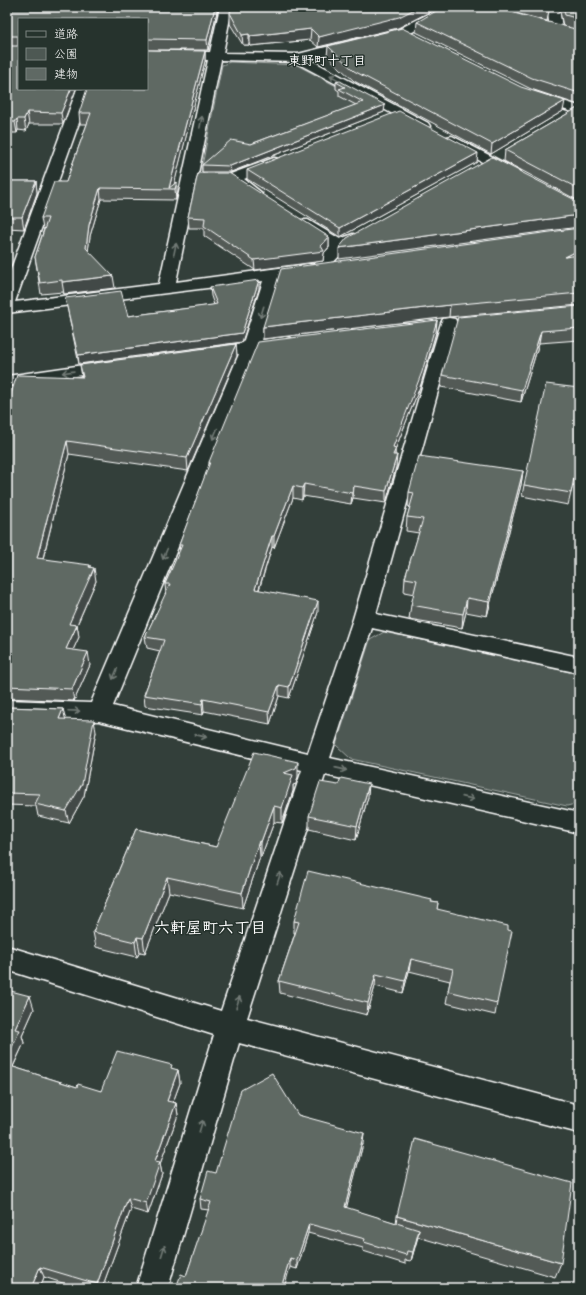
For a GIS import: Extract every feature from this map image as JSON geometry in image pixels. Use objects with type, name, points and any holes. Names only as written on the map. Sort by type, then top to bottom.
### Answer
[{"type":"street","points":[[109,18],[113,7]]},
{"type":"street","points":[[167,287],[211,177],[215,57],[226,7]]},
{"type":"street","points":[[148,55],[298,58],[403,32],[451,7]]},
{"type":"street","points":[[540,24],[562,30],[553,7]]},
{"type":"street","points":[[403,32],[416,39]]},
{"type":"street","points":[[298,58],[525,180]]},
{"type":"street","points":[[7,302],[84,90]]},
{"type":"street","points":[[525,93],[574,109]]},
{"type":"street","points":[[384,119],[398,113]]},
{"type":"street","points":[[478,169],[505,153]]},
{"type":"street","points":[[211,177],[290,156]]},
{"type":"street","points":[[211,177],[266,199]]},
{"type":"street","points":[[293,216],[340,246]]},
{"type":"street","points":[[319,268],[340,246],[368,230]]},
{"type":"street","points":[[7,308],[273,275],[342,264]]},
{"type":"street","points":[[99,712],[251,346],[273,275]]},
{"type":"street","points":[[152,1288],[230,1027],[364,619],[449,323]]},
{"type":"street","points":[[188,355],[298,341]]},
{"type":"street","points":[[7,381],[125,364]]},
{"type":"street","points":[[364,619],[579,665]]},
{"type":"street","points":[[7,709],[99,712],[317,764],[579,823]]},
{"type":"street","points":[[7,958],[230,1027],[579,1119]]},
{"type":"green space","points":[[230,62],[297,65],[379,109],[378,113],[226,175],[207,175],[201,171],[222,65]]},
{"type":"green space","points":[[384,632],[579,674],[579,803],[567,806],[351,759],[336,745],[370,640]]},
{"type":"building","points":[[7,7],[102,7],[101,10],[115,10],[116,7],[215,7],[207,40],[148,39],[148,18],[18,18],[18,36],[7,36]]},
{"type":"building","points":[[231,7],[419,7],[399,17],[319,37],[311,29],[250,36],[249,34],[242,35],[230,13]]},
{"type":"building","points":[[443,7],[491,7],[579,30],[579,93],[532,78],[417,22]]},
{"type":"building","points":[[534,7],[548,7],[549,11]]},
{"type":"building","points":[[563,7],[579,7],[579,19],[565,15]]},
{"type":"building","points":[[402,28],[521,87],[565,101],[492,144],[354,71],[328,46]]},
{"type":"building","points":[[7,46],[18,46],[18,90],[71,90],[61,113],[27,112],[24,119],[17,119],[15,122],[7,122]]},
{"type":"building","points":[[148,50],[205,51],[169,188],[177,182],[175,189],[100,188],[89,225],[86,248],[113,276],[40,283],[35,257],[48,218],[41,218],[54,182],[66,182],[91,113],[79,113],[87,90],[148,90]]},
{"type":"building","points":[[340,81],[385,105],[230,166],[202,165],[231,140],[251,144],[363,102],[339,89],[345,87],[336,82]]},
{"type":"building","points":[[579,107],[579,189],[505,150]]},
{"type":"building","points":[[399,111],[478,153],[340,228],[247,170]]},
{"type":"building","points":[[492,157],[579,202],[579,215],[339,248],[347,238]]},
{"type":"building","points":[[198,173],[229,173],[329,237],[321,246],[324,251],[254,260],[204,226],[205,218],[188,217]]},
{"type":"building","points":[[7,181],[36,181],[22,217],[7,217]]},
{"type":"building","points":[[579,228],[579,250],[565,257],[579,255],[579,293],[450,305],[263,327],[281,269]]},
{"type":"building","points":[[259,280],[242,333],[78,355],[65,298],[121,291],[128,316],[217,304],[210,287]]},
{"type":"building","points":[[579,306],[579,328],[541,331],[522,390],[442,375],[458,317]]},
{"type":"building","points":[[437,320],[422,372],[393,447],[396,448],[393,455],[397,455],[386,491],[354,486],[352,493],[304,484],[302,488],[293,486],[274,536],[272,536],[255,589],[318,601],[289,687],[279,685],[269,712],[203,699],[202,704],[144,695],[164,640],[145,637],[170,584],[165,584],[182,545],[179,545],[209,462],[258,342]]},
{"type":"building","points":[[236,344],[187,458],[67,441],[37,558],[90,565],[89,567],[94,568],[69,624],[77,625],[66,649],[88,652],[72,689],[7,686],[7,403],[17,375],[83,377],[80,365]]},
{"type":"building","points":[[546,384],[579,388],[579,474],[575,473],[571,493],[524,485]]},
{"type":"building","points":[[419,456],[523,471],[489,602],[467,598],[463,614],[411,605],[417,580],[405,578],[423,519],[407,517],[414,493],[409,492]]},
{"type":"building","points":[[7,707],[63,709],[59,719],[94,720],[82,784],[66,811],[35,804],[40,794],[7,793]]},
{"type":"building","points":[[254,752],[298,762],[296,768],[284,773],[293,775],[282,808],[274,806],[261,842],[259,841],[242,893],[167,877],[143,938],[137,937],[135,942],[93,932],[136,829],[216,847]]},
{"type":"building","points":[[341,778],[369,784],[357,826],[309,816],[320,782],[338,785]]},
{"type":"building","points":[[308,871],[432,900],[431,902],[438,903],[437,909],[508,926],[508,930],[512,931],[497,1003],[448,991],[453,969],[411,959],[405,981],[376,974],[368,1003],[279,981],[299,922],[294,921]]},
{"type":"building","points":[[7,990],[30,996],[15,1029],[20,1030],[7,1058]]},
{"type":"building","points":[[117,1051],[172,1065],[171,1068],[178,1070],[167,1101],[176,1103],[155,1161],[160,1162],[146,1203],[128,1198],[97,1284],[40,1267],[31,1288],[7,1288],[7,1065],[77,1087],[78,1084],[101,1091]]},
{"type":"building","points":[[272,1073],[298,1115],[364,1133],[345,1207],[419,1230],[413,1252],[407,1251],[406,1255],[364,1242],[365,1239],[309,1224],[297,1260],[290,1258],[281,1288],[176,1288],[181,1274],[186,1276],[211,1202],[200,1199],[208,1171],[216,1173],[241,1090]]},
{"type":"building","points":[[415,1139],[572,1183],[561,1263],[397,1216]]},
{"type":"district","name":"東野町十丁目","points":[[327,61]]},
{"type":"district","name":"六軒屋町六丁目","points":[[210,928]]}]
